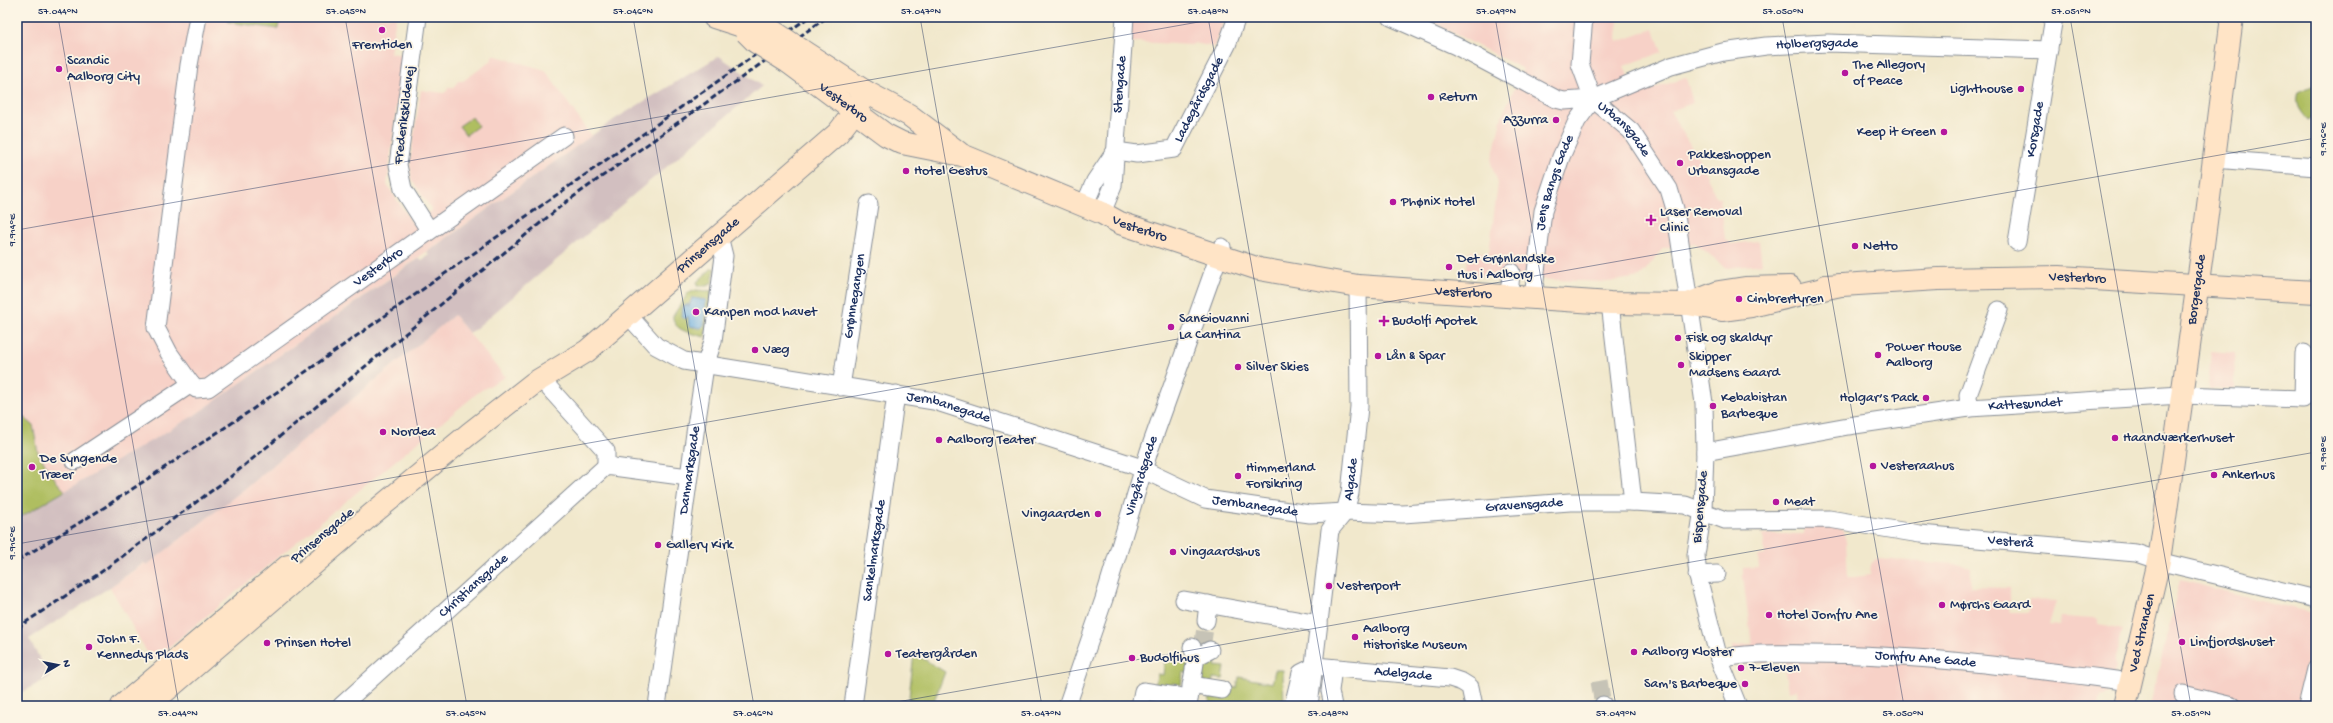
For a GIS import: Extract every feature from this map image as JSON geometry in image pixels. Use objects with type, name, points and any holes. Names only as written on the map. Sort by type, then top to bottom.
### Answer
[{"type":"main road","name":"Vesterbro","points":[[714,17],[771,30],[794,56],[855,111],[886,135],[902,143],[962,155],[1093,210],[1120,223],[1221,252],[1253,255],[1318,279],[1358,286],[1610,303],[1688,304],[1719,292],[1746,288],[1840,285],[1938,279],[2036,277],[2316,292]]},
{"type":"main road","name":"Borgergade","points":[[2159,561],[2232,17]]},
{"type":"main road","name":"Vesterbro","points":[[794,56],[909,115],[962,155]]},
{"type":"main road","name":"Prinsensgade","points":[[148,706],[372,514],[538,381],[587,351],[838,133],[855,111],[866,92]]},
{"type":"main road","name":"Prinsensgade","points":[[122,706],[460,422],[504,392],[538,381]]},
{"type":"main road","name":"Ved Stranden","points":[[2125,706],[2159,561]]},
{"type":"street","points":[[75,461],[191,384],[169,353],[156,328],[189,65],[198,17]]},
{"type":"street","name":"Frederikskildevej","points":[[418,17],[398,165],[399,178],[403,189],[429,230]]},
{"type":"street","name":"Stengade","points":[[1093,210],[1113,186],[1125,17]]},
{"type":"street","name":"Ladegårdsgade","points":[[1116,151],[1137,154],[1174,149],[1227,45],[1237,17]]},
{"type":"street","name":"Urbansgade","points":[[1391,17],[1456,46],[1556,99],[1564,101],[1593,99],[1631,131],[1669,189],[1675,209],[1688,304]]},
{"type":"street","points":[[1584,17],[1580,64],[1593,99]]},
{"type":"street","name":"Korsgade","points":[[2017,242],[2054,17]]},
{"type":"street","name":"Holbergsgade","points":[[1593,99],[1671,66],[1723,52],[1766,46],[1828,43],[2049,50]]},
{"type":"street","name":"Jens Bangs Gade","points":[[1533,298],[1543,212],[1561,157],[1576,121],[1593,99]]},
{"type":"street","name":"Vesterbro","points":[[191,384],[196,389],[208,388],[429,230],[564,136]]},
{"type":"street","points":[[2214,159],[2316,167]]},
{"type":"street","name":"Grønnegangen","points":[[841,387],[869,204]]},
{"type":"street","name":"Danmarksgade","points":[[657,706],[688,477],[705,366],[713,341],[724,256],[719,236]]},
{"type":"street","name":"Vingårdsgade","points":[[1067,706],[1108,585],[1145,469],[1149,450],[1221,252]]},
{"type":"street","points":[[1509,297],[1511,272]]},
{"type":"street","name":"Algade","points":[[1309,706],[1330,530],[1345,512],[1350,493],[1359,407],[1358,286]]},
{"type":"street","points":[[1610,303],[1633,502]]},
{"type":"street","name":"Bispensgade","points":[[1688,304],[1704,403],[1705,452],[1703,510],[1696,555],[1697,575],[1719,659],[1738,706]]},
{"type":"street","points":[[1969,408],[1968,396],[1999,310]]},
{"type":"street","name":"Jernbanegade","points":[[628,315],[664,352],[681,360],[705,366],[934,401],[1145,469],[1205,499],[1310,514],[1345,512]]},
{"type":"street","name":"Kattesundet","points":[[1705,452],[1848,426],[1969,408],[2181,395],[2303,399],[2304,353]]},
{"type":"street","points":[[538,381],[606,451],[606,466],[688,477]]},
{"type":"street","name":"Sankelmarksgade","points":[[853,706],[896,394]]},
{"type":"street","name":"Christiansgade","points":[[341,706],[606,466]]},
{"type":"street","name":"Gravensgade","points":[[1345,512],[1403,514],[1570,502],[1685,504],[1703,510]]},
{"type":"street","name":"Vesterå","points":[[1703,510],[1725,520],[1829,519],[1935,536],[2136,553],[2159,561],[2316,599]]},
{"type":"street","points":[[1697,575],[1717,574]]},
{"type":"street","points":[[1184,600],[1319,624]]},
{"type":"street","points":[[1206,621],[1208,604]]},
{"type":"street","points":[[1189,697],[1200,651]]},
{"type":"street","name":"Jomfru Ane Gade","points":[[1719,659],[1737,654],[1814,654],[1923,658],[1987,663],[2131,682]]},
{"type":"street","points":[[1293,706],[1301,673],[1314,666]]},
{"type":"street","name":"Adelgade","points":[[1314,666],[1422,675],[1462,682],[1470,688],[1474,706]]},
{"type":"street","points":[[1333,706],[1330,691],[1334,668]]},
{"type":"street","points":[[2307,706],[2316,669]]},
{"type":"street","points":[[1140,706],[1143,691],[1189,697],[1222,690]]},
{"type":"street","points":[[2183,694],[2232,706]]},
{"type":"shaded area","points":[[17,17],[396,17],[390,53],[403,55],[387,185],[413,224],[432,210],[411,179],[410,161],[421,90],[444,93],[447,91],[448,87],[454,87],[458,81],[463,81],[491,61],[493,55],[545,70],[591,136],[195,415],[65,491],[57,482],[38,453],[33,425],[17,412]]},
{"type":"shaded area","points":[[1117,17],[1225,17],[1215,47],[1194,43],[1192,45],[1139,42],[1120,43]]},
{"type":"shaded area","points":[[1422,17],[1618,17],[1617,42],[1654,29],[1662,52],[1624,66],[1636,94],[1686,78],[1693,103],[1670,111],[1701,163],[1716,197],[1720,198],[1725,239],[1732,244],[1759,241],[1762,264],[1727,268],[1695,243],[1663,248],[1640,277],[1608,282],[1504,278],[1466,274],[1469,251],[1489,253],[1498,183],[1491,163],[1502,116],[1523,69]]},
{"type":"shaded area","points":[[719,56],[762,86],[475,329],[469,333],[454,315],[243,490],[147,565],[144,563],[110,587],[29,639],[50,677],[17,695],[17,519],[195,415],[419,258],[422,260],[429,255],[427,252],[615,119]]},
{"type":"shaded area","points":[[454,315],[505,377],[480,391],[152,661],[110,587],[145,563],[147,565],[243,490]]},
{"type":"shaded area","points":[[2211,351],[2234,353],[2235,389],[2208,389]]},
{"type":"shaded area","points":[[1804,524],[1837,527],[1843,531],[1846,541],[1848,578],[1870,575],[1871,564],[1876,559],[1957,564],[1971,567],[1970,587],[2010,588],[2010,612],[2029,612],[2029,600],[2056,601],[2049,625],[2059,626],[2061,617],[2095,619],[2099,620],[2099,625],[2123,630],[2114,662],[2116,666],[2108,694],[2101,697],[2099,706],[1793,706],[1798,704],[1797,689],[1788,691],[1783,662],[1735,663],[1732,646],[1752,645],[1743,568],[1759,567],[1758,556],[1765,555],[1763,534],[1804,534]]},
{"type":"shaded area","name":"Limfjordshuset","points":[[2180,580],[2316,614],[2316,624],[2296,706],[2150,706]]},
{"type":"green space","points":[[229,17],[280,17],[278,29],[228,22]]},
{"type":"green space","points":[[2312,86],[2316,87],[2316,115],[2308,120],[2299,107],[2298,97],[2299,92]]},
{"type":"green space","points":[[472,117],[478,126],[466,135],[459,126]]},
{"type":"green space","points":[[712,268],[715,269],[712,283],[707,286],[697,286],[697,282]]},
{"type":"green space","points":[[696,290],[712,291],[705,337],[684,331],[676,325],[674,321],[673,316],[688,293]],"holes":[[[691,300],[706,300],[704,325],[700,328],[689,326],[688,315],[682,314],[684,305],[689,307]]]},
{"type":"green space","name":"De Syngende Træer","points":[[17,412],[33,425],[38,453],[57,482],[65,491],[17,519]]},
{"type":"green space","points":[[914,653],[945,672],[932,706],[908,706]]},
{"type":"green space","points":[[1165,657],[1190,660],[1189,673],[1183,672],[1181,685],[1172,683],[1171,689],[1155,687],[1157,674],[1163,675]]},
{"type":"green space","points":[[1206,657],[1216,658],[1215,666],[1225,667],[1223,679],[1213,678],[1212,684],[1202,682]]},
{"type":"green space","points":[[1275,670],[1283,670],[1284,706],[1209,706],[1210,697],[1220,698],[1222,686],[1237,688],[1239,677],[1272,683]]},
{"type":"water","points":[[692,298],[706,300],[704,325],[701,328],[689,326],[688,316],[685,319],[682,317],[683,307],[688,304],[689,307]]},
{"type":"tunnel","points":[[1202,648],[1206,621]]},
{"type":"tunnel","points":[[1599,681],[1603,705]]},
{"type":"railway","points":[[17,561],[105,507],[250,411],[809,17]]},
{"type":"railway","points":[[17,628],[97,575],[229,478],[566,202],[827,17]]},
{"type":"place","name":"Fremtiden","points":[[382,30]]},
{"type":"place","name":"Scandic Aalborg City","points":[[59,69]]},
{"type":"place","name":"The Allegory of Peace","points":[[1845,73]]},
{"type":"place","name":"Lighthouse","points":[[2021,89]]},
{"type":"place","name":"Return","points":[[1431,97]]},
{"type":"place","name":"Azzurra","points":[[1556,120]]},
{"type":"place","name":"Keep it Green","points":[[1944,132]]},
{"type":"place","name":"Pakkeshoppen Urbansgade","points":[[1680,163]]},
{"type":"place","name":"Hotel Gestus","points":[[906,171]]},
{"type":"place","name":"Phønix Hotel","points":[[1393,202]]},
{"type":"place","name":"Laser Removal Clinic","points":[[1651,220]]},
{"type":"place","name":"Netto","points":[[1855,246]]},
{"type":"place","name":"Det Grønlandske Hus i Aalborg","points":[[1449,267]]},
{"type":"place","name":"Cimbrertyren","points":[[1739,299]]},
{"type":"place","name":"Kampen mod havet","points":[[696,312]]},
{"type":"place","name":"Budolfi Apotek","points":[[1384,321]]},
{"type":"place","name":"SanGiovanni La Cantina","points":[[1171,327]]},
{"type":"place","name":"Fisk og skaldyr","points":[[1678,338]]},
{"type":"place","name":"Væg","points":[[755,350]]},
{"type":"place","name":"Power House Aalborg","points":[[1878,355]]},
{"type":"place","name":"Lån & Spar","points":[[1378,356]]},
{"type":"place","name":"Skipper Madsens Gaard","points":[[1681,365]]},
{"type":"place","name":"Silver Skies","points":[[1238,367]]},
{"type":"place","name":"Holgar’s Pack","points":[[1926,398]]},
{"type":"place","name":"Kebabistan Barbeque","points":[[1713,406]]},
{"type":"place","name":"Nordea","points":[[383,432]]},
{"type":"place","name":"Haandværkerhuset","points":[[2115,438]]},
{"type":"place","name":"Aalborg Teater","points":[[939,440]]},
{"type":"place","name":"Vesteraahus","points":[[1873,466]]},
{"type":"place","name":"De Syngende Træer","points":[[32,467]]},
{"type":"place","name":"Ankerhus","points":[[2214,475]]},
{"type":"place","name":"Himmerland Forsikring","points":[[1238,476]]},
{"type":"place","name":"Meat","points":[[1776,502]]},
{"type":"place","name":"Vingaarden","points":[[1098,514]]},
{"type":"place","name":"Gallery Kirk","points":[[658,545]]},
{"type":"place","name":"Vingaardshus","points":[[1173,552]]},
{"type":"place","name":"Vesterport","points":[[1329,586]]},
{"type":"place","name":"Mørchs Gaard","points":[[1942,605]]},
{"type":"place","name":"Hotel Jomfru Ane","points":[[1769,615]]},
{"type":"place","name":"Aalborg Historiske Museum","points":[[1355,637]]},
{"type":"place","name":"Limfjordshuset","points":[[2182,642]]},
{"type":"place","name":"Prinsen Hotel","points":[[267,643]]},
{"type":"place","name":"John F. Kennedys Plads","points":[[89,647]]},
{"type":"place","name":"Aalborg Kloster","points":[[1634,652]]},
{"type":"place","name":"Teatergården","points":[[888,654]]},
{"type":"place","name":"Budolfihus","points":[[1132,658]]},
{"type":"place","name":"7-Eleven","points":[[1741,668]]},
{"type":"place","name":"Sam's Barbeque","points":[[1745,684]]}]
